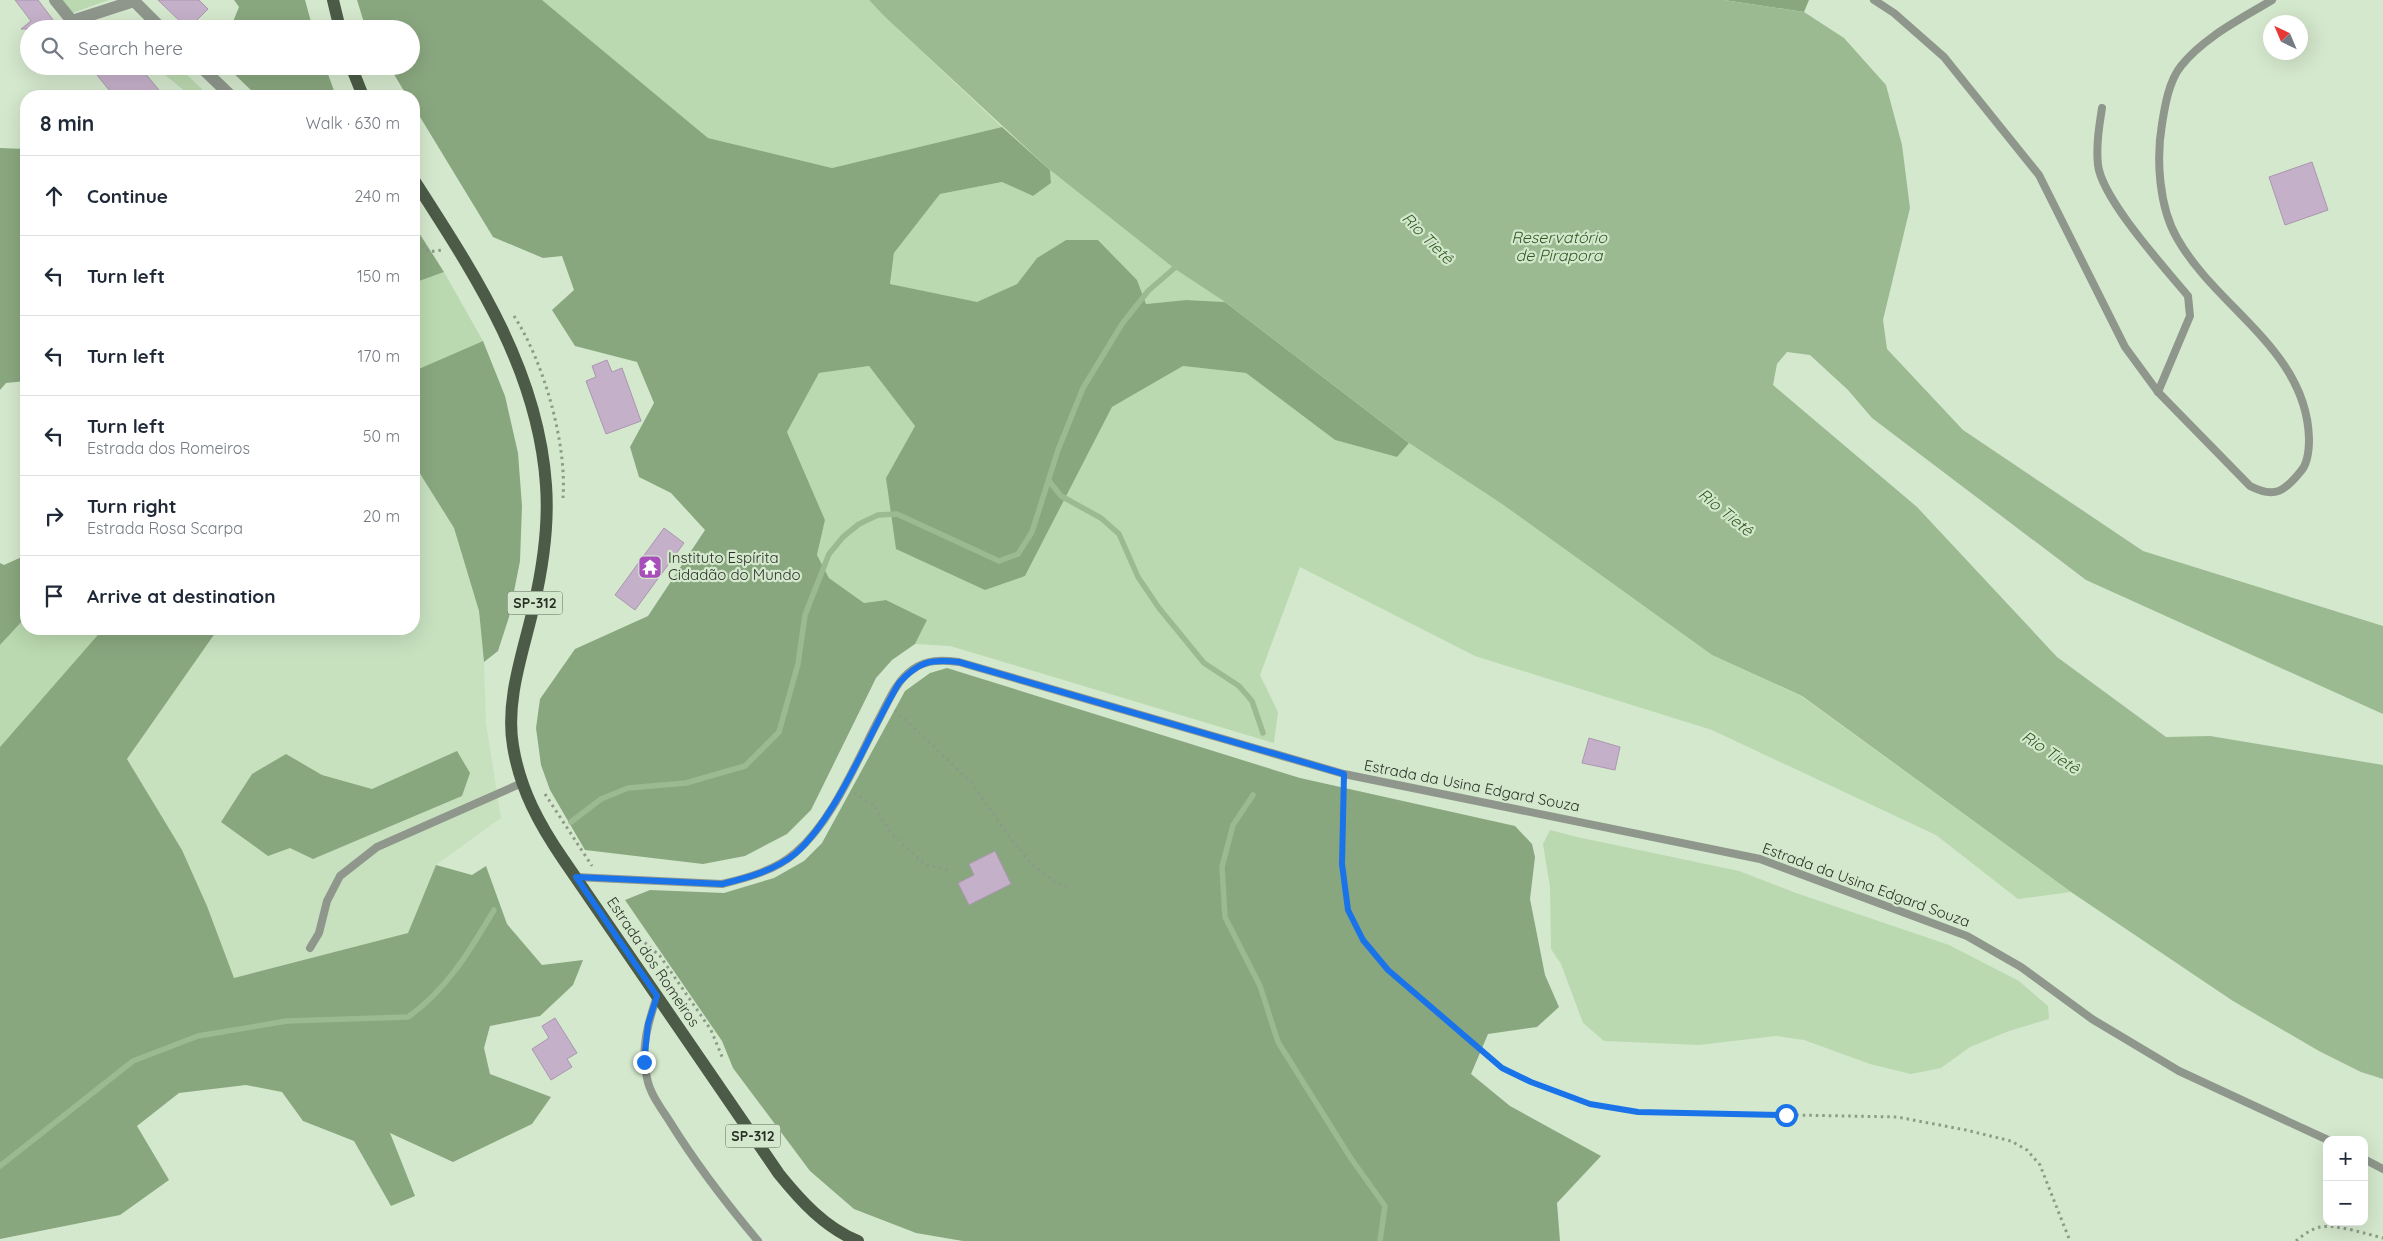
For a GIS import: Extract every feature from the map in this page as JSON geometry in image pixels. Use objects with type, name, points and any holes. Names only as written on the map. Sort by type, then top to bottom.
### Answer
[{"type":"main road","points":[[333,0],[338,20]]},
{"type":"main road","points":[[355,75],[361,90]]},
{"type":"main road","name":"Estrada dos Romeiros","points":[[420,180],[496,314],[516,357],[528,389],[537,424],[546,484],[543,561],[515,685],[512,724],[513,746],[522,783],[543,830],[779,1174],[798,1198],[824,1221],[858,1241]]},
{"type":"street","points":[[55,0],[71,20]]},
{"type":"street","points":[[75,20],[134,0],[153,20]]},
{"type":"street","points":[[209,75],[225,90]]},
{"type":"lane","points":[[1874,0],[1894,13],[1944,57],[2039,175],[2125,347],[2158,392],[2250,486],[2261,492],[2276,493],[2290,484],[2304,468],[2309,449],[2308,425],[2296,387],[2280,356],[2198,271],[2176,236],[2162,196],[2159,172],[2160,133],[2167,98],[2180,67],[2206,42],[2272,0]]},
{"type":"lane","points":[[2102,108],[2098,137],[2098,166],[2109,195],[2188,296],[2190,316],[2158,392]]},
{"type":"lane","name":"Estrada da Usina Edgard Souza","points":[[576,877],[722,884],[744,879],[772,867],[795,854],[823,821],[899,683],[911,670],[925,662],[940,660],[959,662],[1344,774],[1760,858],[1967,936],[2004,957],[2092,1019],[2179,1071],[2323,1138]]},
{"type":"lane","points":[[310,948],[318,933],[328,901],[340,876],[378,847],[522,783]]},
{"type":"lane","points":[[657,996],[648,1024],[645,1045],[647,1080],[655,1098],[689,1152],[727,1204],[758,1241]]},
{"type":"lane","points":[[2368,1161],[2383,1169]]},
{"type":"path","points":[[420,242],[428,252],[457,248]]},
{"type":"path","points":[[510,310],[525,332],[540,368],[553,411],[564,479],[563,499]]},
{"type":"path","points":[[887,703],[972,782],[1008,835],[1031,863],[1056,883],[1071,889]]},
{"type":"path","points":[[1344,774],[1342,864],[1348,910],[1363,940],[1388,970],[1502,1068],[1531,1082],[1590,1104],[1638,1112],[1897,1117],[2011,1141],[2027,1150],[2040,1165],[2070,1241]]},
{"type":"path","points":[[540,787],[590,860],[597,879]]},
{"type":"path","points":[[843,787],[874,805],[890,832],[924,864],[948,870]]},
{"type":"path","points":[[630,927],[636,935],[660,956],[711,1030],[722,1059]]},
{"type":"path","points":[[2296,1241],[2320,1227],[2350,1230],[2383,1238]]},
{"type":"shaded area","points":[[62,0],[109,0],[72,13]]},
{"type":"shaded area","points":[[234,0],[305,0],[311,20],[234,20],[239,7]]},
{"type":"shaded area","points":[[357,0],[542,0],[708,138],[832,168],[1002,127],[1050,170],[1051,183],[1033,196],[1002,182],[940,194],[894,253],[890,284],[977,302],[1017,284],[1037,258],[1066,240],[1098,240],[1137,280],[1146,304],[1186,300],[1225,302],[1409,443],[1397,457],[1335,440],[1246,373],[1183,366],[1112,407],[1025,576],[985,590],[896,549],[886,478],[915,426],[869,366],[819,373],[787,432],[825,520],[817,555],[829,578],[864,603],[886,600],[927,620],[915,644],[892,660],[876,678],[811,810],[787,834],[745,856],[703,864],[585,850],[550,790],[541,765],[536,728],[540,699],[575,649],[648,616],[705,530],[671,493],[639,477],[630,447],[654,403],[637,362],[575,346],[552,310],[574,290],[562,256],[543,258],[493,237],[420,117],[420,90],[403,90],[394,75],[420,75],[420,20],[363,20]]},
{"type":"shaded area","points":[[542,0],[869,0],[1002,127],[832,168],[708,138]]},
{"type":"shaded area","points":[[1724,0],[1809,0],[1804,12]]},
{"type":"shaded area","points":[[165,75],[187,75],[203,90],[184,90]]},
{"type":"shaded area","points":[[235,75],[328,75],[334,90],[251,90]]},
{"type":"shaded area","points":[[0,148],[20,149],[20,382],[6,383],[0,390]]},
{"type":"shaded area","points":[[1050,170],[1175,269],[1225,302],[1186,300],[1146,304],[1137,280],[1098,240],[1066,240],[1037,258],[1017,284],[977,303],[890,284],[894,253],[940,194],[1002,182],[1033,196],[1051,183]]},
{"type":"shaded area","points":[[420,234],[444,272],[420,281]]},
{"type":"shaded area","points":[[444,272],[483,341],[420,368],[420,280]]},
{"type":"shaded area","points":[[483,341],[505,396],[518,453],[522,506],[520,561],[509,617],[498,651],[484,662],[479,611],[454,528],[420,474],[420,368]]},
{"type":"shaded area","points":[[869,366],[915,426],[886,478],[1025,576],[1112,407],[1183,366],[1246,373],[1335,440],[1397,457],[1409,443],[1502,504],[1712,655],[1801,696],[2071,892],[2018,899],[1936,835],[1712,730],[1475,656],[1300,567],[1260,675],[1278,712],[1274,743],[950,646],[915,644],[927,620],[886,600],[864,603],[829,578],[817,555],[825,520],[787,432],[819,373]]},
{"type":"shaded area","points":[[420,474],[454,528],[479,611],[484,662],[486,723],[501,818],[436,865],[408,933],[234,978],[207,906],[182,850],[127,759],[214,635],[420,635]]},
{"type":"shaded area","points":[[20,558],[20,623],[0,645],[0,563],[4,565]]},
{"type":"shaded area","points":[[20,623],[20,635],[98,635],[0,747],[0,645]]},
{"type":"shaded area","points":[[98,635],[214,635],[127,759],[182,850],[207,906],[234,978],[408,933],[436,865],[472,875],[486,866],[507,924],[542,965],[583,960],[573,985],[540,1016],[490,1026],[484,1048],[490,1074],[551,1097],[532,1124],[453,1162],[390,1133],[415,1196],[391,1206],[354,1141],[303,1121],[282,1092],[246,1085],[179,1093],[137,1126],[169,1180],[120,1215],[0,1239],[0,747]]},
{"type":"shaded area","points":[[947,668],[1300,778],[1515,826],[1532,844],[1535,857],[1530,899],[1545,975],[1559,1007],[1537,1027],[1488,1034],[1471,1074],[1510,1106],[1601,1156],[1557,1203],[1560,1241],[963,1241],[916,1233],[854,1209],[810,1171],[733,1068],[722,1041],[625,900],[650,890],[724,893],[774,878],[804,861],[822,843],[905,691],[930,673]]},
{"type":"shaded area","points":[[457,751],[470,773],[462,796],[313,859],[290,848],[268,856],[221,822],[252,774],[286,754],[322,775],[372,789]]},
{"type":"shaded area","points":[[1550,830],[1739,871],[1796,893],[1949,945],[2019,981],[2048,1006],[2049,1019],[2009,1031],[1970,1047],[1941,1068],[1911,1074],[1870,1064],[1804,1040],[1776,1036],[1699,1045],[1604,1041],[1583,1023],[1561,964],[1551,949],[1550,887],[1543,844]]},
{"type":"water","name":"Reservatório de Pirapora","points":[[869,0],[1724,0],[1804,12],[1844,38],[1886,85],[1902,145],[1910,208],[1883,320],[1887,349],[1963,430],[2143,551],[2383,626],[2383,714],[2086,580],[1872,418],[1848,390],[1810,355],[1787,352],[1777,364],[1773,385],[1917,507],[2057,657],[2166,737],[2210,736],[2383,765],[2383,1079],[2361,1072],[2319,1051],[2233,1001],[2071,892],[1802,696],[1712,655],[1502,504],[1409,443],[1225,302],[1175,269],[1050,170]]},
{"type":"building","points":[[15,0],[38,0],[53,20],[30,20]]},
{"type":"building","points":[[158,0],[199,0],[208,9],[197,20],[179,20]]},
{"type":"building","points":[[97,75],[146,75],[159,90],[109,90]]},
{"type":"building","points":[[2312,162],[2328,210],[2285,225],[2269,177]]},
{"type":"building","points":[[607,360],[612,372],[622,368],[641,421],[606,434],[586,381],[596,377],[592,366]]},
{"type":"building","points":[[664,528],[684,543],[635,610],[615,595]]},
{"type":"building","points":[[1589,738],[1620,747],[1615,770],[1582,763]]},
{"type":"building","points":[[995,851],[1011,884],[969,905],[958,883],[974,875],[969,864]]},
{"type":"building","points":[[555,1018],[577,1053],[567,1059],[572,1067],[551,1080],[532,1049],[549,1038],[542,1026]]},
{"type":"waterway","points":[[571,822],[601,799],[628,788],[686,783],[745,766],[779,732],[798,664],[805,615],[829,554],[843,537],[859,524],[878,515],[897,514],[999,561],[1018,554],[1032,532],[1058,450],[1083,388],[1122,324],[1148,291],[1178,265]]},
{"type":"waterway","points":[[1049,481],[1061,496],[1101,518],[1119,534],[1138,577],[1159,608],[1204,663],[1239,686],[1252,701],[1263,733]]},
{"type":"waterway","points":[[1253,795],[1233,825],[1222,867],[1225,917],[1260,986],[1278,1042],[1350,1157],[1385,1206],[1380,1241]]},
{"type":"waterway","points":[[0,1166],[133,1061],[198,1036],[287,1021],[408,1017],[422,1007],[446,982],[467,954],[494,910]]},
{"type":"place","name":"Instituto Espírita Cidadão do Mundo","points":[[650,567]]},
{"type":"route","points":[[644,1062],[648,1024],[657,996],[576,877],[722,884],[744,879],[772,867],[795,854],[823,821],[899,683],[911,670],[925,662],[940,660],[959,662],[1344,774],[1342,864],[1348,910],[1363,940],[1388,970],[1502,1068],[1531,1082],[1590,1104],[1638,1112],[1786,1115]]},
{"type":"water label","name":"Rio Tietê","points":[[1428,238]]},
{"type":"water label","name":"Rio Tietê","points":[[1726,512]]},
{"type":"water label","name":"Rio Tietê","points":[[2051,752]]}]
